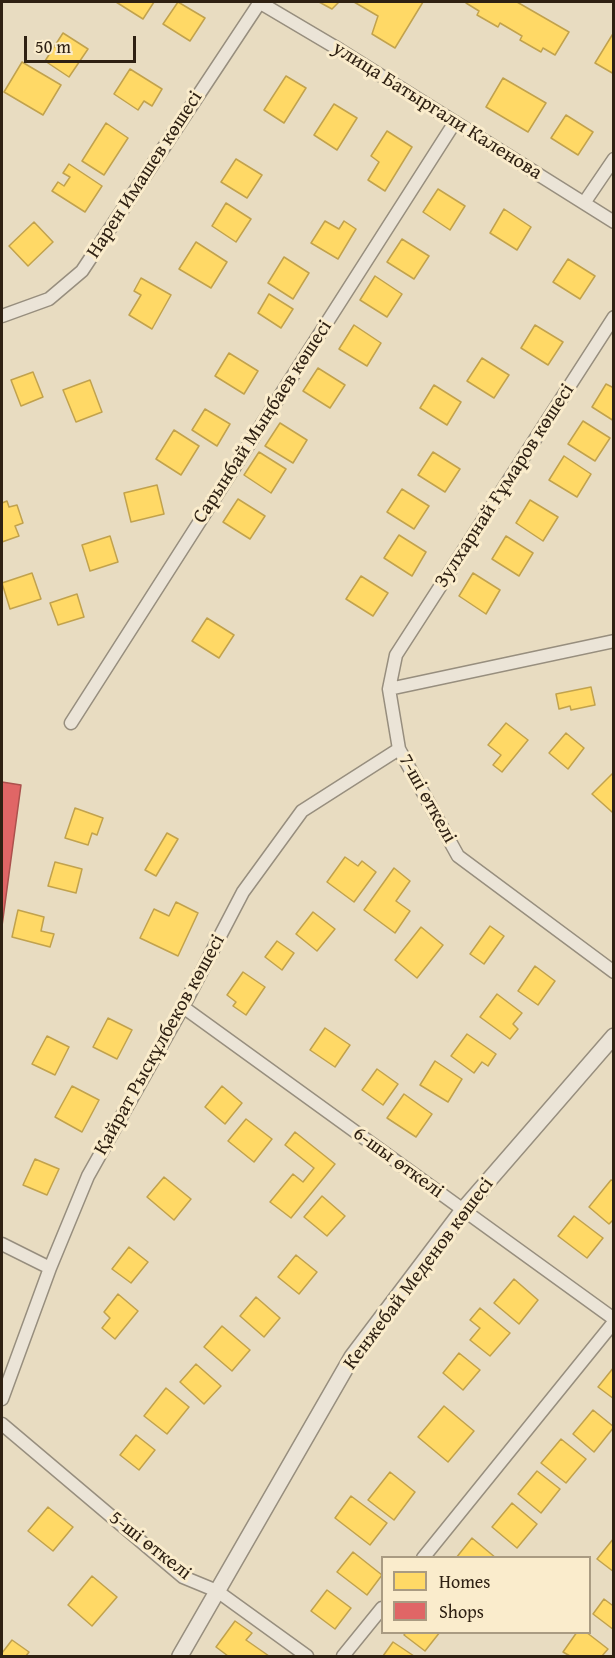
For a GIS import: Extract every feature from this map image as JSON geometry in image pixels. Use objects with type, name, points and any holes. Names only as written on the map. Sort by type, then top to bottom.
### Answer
[{"type":"street","name":"улица Батыргали Каленова","points":[[259,2],[340,50],[614,222]]},
{"type":"street","name":"Нарен Имашев көшесi","points":[[2,316],[49,299],[82,271],[259,2]]},
{"type":"street","name":"Сарынбай Мыңбаев көшесі","points":[[71,723],[455,122]]},
{"type":"street","points":[[584,203],[614,159]]},
{"type":"street","name":"Зулхарнай Ғұмаров көшесі","points":[[396,655],[614,317]]},
{"type":"street","points":[[389,689],[614,641]]},
{"type":"street","name":"7-ші өткелі","points":[[396,655],[389,689],[399,749],[458,856],[614,972]]},
{"type":"street","name":"Қайрат Рысқұлбеков көшесі","points":[[2,1399],[50,1268],[88,1176],[183,1006],[243,892],[302,811],[399,749]]},
{"type":"street","name":"6-шы өткелі","points":[[183,1006],[614,1320]]},
{"type":"street","name":"Кенжебай Меденов көшесі","points":[[180,1656],[352,1357],[464,1210],[614,1036]]},
{"type":"street","points":[[2,1244],[50,1268]]},
{"type":"street","points":[[424,1556],[614,1320]]},
{"type":"street","name":"5-ші өткелі","points":[[2,1424],[183,1577],[217,1591],[307,1656]]},
{"type":"street","points":[[343,1656],[381,1609]]},
{"type":"building: Homes","points":[[116,2],[154,2],[143,19]]},
{"type":"building: Homes","points":[[178,2],[205,18],[190,41],[163,24]]},
{"type":"building: Homes","points":[[319,2],[339,2],[332,9]]},
{"type":"building: Homes","points":[[354,2],[423,2],[395,48],[372,34],[378,16]]},
{"type":"building: Homes","points":[[467,2],[517,2],[569,32],[555,55],[543,48],[541,52],[520,40],[522,36],[500,23],[498,27],[477,15],[479,11]]},
{"type":"building: Homes","points":[[614,32],[614,74],[595,63]]},
{"type":"building: Homes","points":[[63,33],[88,49],[69,77],[45,61]]},
{"type":"building: Homes","points":[[22,62],[61,85],[43,115],[4,92]]},
{"type":"building: Homes","points":[[130,69],[162,89],[152,106],[144,101],[138,110],[114,94]]},
{"type":"building: Homes","points":[[286,76],[306,88],[284,123],[264,110]]},
{"type":"building: Homes","points":[[503,78],[546,103],[528,132],[486,107]]},
{"type":"building: Homes","points":[[334,104],[357,118],[337,150],[314,135]]},
{"type":"building: Homes","points":[[566,115],[593,132],[578,155],[551,138]]},
{"type":"building: Homes","points":[[106,123],[128,138],[104,175],[82,161]]},
{"type":"building: Homes","points":[[387,131],[412,147],[385,191],[368,180],[379,162],[371,156]]},
{"type":"building: Homes","points":[[236,159],[262,175],[247,198],[221,182]]},
{"type":"building: Homes","points":[[69,164],[102,186],[85,212],[52,191],[58,182],[64,186],[70,177],[63,173]]},
{"type":"building: Homes","points":[[438,189],[465,206],[450,230],[423,212]]},
{"type":"building: Homes","points":[[226,203],[251,219],[236,242],[212,226]]},
{"type":"building: Homes","points":[[504,209],[531,227],[517,250],[490,233]]},
{"type":"building: Homes","points":[[325,221],[339,229],[344,221],[356,229],[338,259],[311,243]]},
{"type":"building: Homes","points":[[34,222],[53,242],[28,266],[9,246]]},
{"type":"building: Homes","points":[[402,239],[429,256],[414,279],[387,262]]},
{"type":"building: Homes","points":[[196,242],[227,262],[211,288],[179,269]]},
{"type":"building: Homes","points":[[284,257],[309,273],[293,299],[268,283]]},
{"type":"building: Homes","points":[[568,259],[595,276],[580,299],[553,282]]},
{"type":"building: Homes","points":[[375,276],[402,294],[387,317],[360,300]]},
{"type":"building: Homes","points":[[141,278],[171,295],[152,329],[129,315],[141,295],[134,291]]},
{"type":"building: Homes","points":[[269,294],[293,309],[281,328],[258,313]]},
{"type":"building: Homes","points":[[354,325],[381,343],[367,366],[339,349]]},
{"type":"building: Homes","points":[[535,325],[563,342],[548,365],[521,348]]},
{"type":"building: Homes","points":[[229,353],[258,371],[244,394],[215,376]]},
{"type":"building: Homes","points":[[482,358],[509,375],[494,398],[467,381]]},
{"type":"building: Homes","points":[[318,368],[345,385],[330,408],[303,391]]},
{"type":"building: Homes","points":[[33,372],[43,397],[21,406],[11,380]]},
{"type":"building: Homes","points":[[90,380],[102,412],[76,422],[63,390]]},
{"type":"building: Homes","points":[[606,384],[614,388],[614,421],[592,407]]},
{"type":"building: Homes","points":[[434,385],[461,402],[447,425],[420,408]]},
{"type":"building: Homes","points":[[205,409],[230,424],[217,446],[192,430]]},
{"type":"building: Homes","points":[[583,421],[610,438],[595,461],[568,444]]},
{"type":"building: Homes","points":[[280,423],[307,440],[293,463],[265,446]]},
{"type":"building: Homes","points":[[174,430],[199,446],[181,475],[156,459]]},
{"type":"building: Homes","points":[[259,452],[286,469],[271,493],[244,475]]},
{"type":"building: Homes","points":[[433,452],[460,469],[445,492],[418,475]]},
{"type":"building: Homes","points":[[564,456],[591,474],[577,497],[549,480]]},
{"type":"building: Homes","points":[[157,485],[164,514],[131,522],[124,493]]},
{"type":"building: Homes","points":[[402,489],[429,506],[414,529],[387,512]]},
{"type":"building: Homes","points":[[238,499],[265,516],[250,539],[223,522]]},
{"type":"building: Homes","points":[[530,500],[558,517],[543,541],[516,523]]},
{"type":"building: Homes","points":[[7,501],[9,507],[17,505],[23,523],[15,526],[19,536],[2,542],[2,503]]},
{"type":"building: Homes","points":[[399,535],[426,552],[412,576],[384,558]]},
{"type":"building: Homes","points":[[110,536],[118,562],[90,571],[82,545]]},
{"type":"building: Homes","points":[[506,536],[533,553],[519,576],[492,559]]},
{"type":"building: Homes","points":[[32,573],[41,599],[10,609],[2,583]]},
{"type":"building: Homes","points":[[473,573],[500,590],[486,614],[459,596]]},
{"type":"building: Homes","points":[[361,576],[388,593],[373,616],[346,599]]},
{"type":"building: Homes","points":[[77,594],[84,617],[58,625],[50,603]]},
{"type":"building: Homes","points":[[207,618],[234,635],[219,658],[192,641]]},
{"type":"building: Homes","points":[[591,687],[595,705],[571,710],[570,706],[559,709],[556,694]]},
{"type":"building: Homes","points":[[506,723],[528,740],[502,772],[493,765],[501,755],[488,745]]},
{"type":"building: Homes","points":[[566,733],[584,748],[568,769],[549,753]]},
{"type":"building: Homes","points":[[614,772],[614,810],[612,812],[592,794]]},
{"type":"building: Homes","points":[[75,808],[103,818],[97,835],[92,833],[88,845],[65,838]]},
{"type":"building: Homes","points":[[167,833],[178,839],[156,876],[145,870]]},
{"type":"building: Homes","points":[[345,857],[358,866],[362,861],[376,872],[354,902],[327,882]]},
{"type":"building: Homes","points":[[55,862],[82,869],[76,893],[48,886]]},
{"type":"building: Homes","points":[[394,868],[410,881],[396,901],[410,911],[395,933],[364,910]]},
{"type":"building: Homes","points":[[176,902],[198,913],[178,956],[140,938],[154,909],[169,916]]},
{"type":"building: Homes","points":[[18,910],[44,917],[41,931],[54,934],[50,947],[12,937]]},
{"type":"building: Homes","points":[[313,912],[335,929],[317,951],[296,934]]},
{"type":"building: Homes","points":[[490,926],[504,936],[484,964],[470,954]]},
{"type":"building: Homes","points":[[421,927],[443,945],[417,978],[395,960]]},
{"type":"building: Homes","points":[[277,941],[294,953],[282,970],[265,957]]},
{"type":"building: Homes","points":[[535,966],[555,981],[538,1005],[518,991]]},
{"type":"building: Homes","points":[[243,972],[265,987],[246,1015],[233,1006],[236,1002],[227,995]]},
{"type":"building: Homes","points":[[497,994],[522,1013],[513,1024],[518,1029],[510,1039],[480,1017]]},
{"type":"building: Homes","points":[[108,1018],[132,1030],[117,1059],[93,1047]]},
{"type":"building: Homes","points":[[325,1028],[350,1045],[335,1067],[310,1050]]},
{"type":"building: Homes","points":[[467,1034],[496,1054],[488,1066],[482,1062],[474,1073],[451,1056]]},
{"type":"building: Homes","points":[[47,1036],[69,1047],[55,1075],[32,1064]]},
{"type":"building: Homes","points":[[435,1061],[462,1079],[448,1102],[420,1085]]},
{"type":"building: Homes","points":[[377,1069],[398,1084],[383,1105],[362,1090]]},
{"type":"building: Homes","points":[[72,1086],[99,1100],[82,1132],[55,1117]]},
{"type":"building: Homes","points":[[222,1086],[242,1103],[225,1124],[205,1107]]},
{"type":"building: Homes","points":[[404,1094],[432,1114],[416,1137],[387,1118]]},
{"type":"building: Homes","points":[[246,1119],[272,1139],[254,1162],[228,1141]]},
{"type":"building: Homes","points":[[295,1132],[335,1164],[291,1218],[270,1202],[293,1174],[303,1182],[314,1168],[285,1145]]},
{"type":"building: Homes","points":[[35,1159],[59,1169],[47,1195],[23,1185]]},
{"type":"building: Homes","points":[[164,1177],[191,1199],[174,1220],[147,1197]]},
{"type":"building: Homes","points":[[611,1180],[614,1181],[614,1219],[609,1224],[589,1207]]},
{"type":"building: Homes","points":[[322,1196],[345,1216],[327,1236],[304,1217]]},
{"type":"building: Homes","points":[[574,1216],[603,1238],[587,1258],[558,1236]]},
{"type":"building: Homes","points":[[129,1247],[148,1262],[131,1283],[112,1269]]},
{"type":"building: Homes","points":[[296,1255],[317,1272],[299,1294],[278,1277]]},
{"type":"building: Homes","points":[[514,1279],[538,1300],[519,1324],[494,1303]]},
{"type":"building: Homes","points":[[118,1294],[138,1311],[115,1339],[102,1328],[110,1318],[104,1312]]},
{"type":"building: Homes","points":[[256,1297],[280,1318],[264,1337],[240,1316]]},
{"type":"building: Homes","points":[[480,1308],[510,1333],[490,1356],[470,1340],[480,1328],[470,1320]]},
{"type":"building: Homes","points":[[222,1326],[250,1350],[232,1371],[204,1347]]},
{"type":"building: Homes","points":[[459,1353],[480,1370],[463,1390],[443,1373]]},
{"type":"building: Homes","points":[[196,1364],[221,1386],[204,1404],[180,1382]]},
{"type":"building: Homes","points":[[614,1367],[614,1399],[598,1387]]},
{"type":"building: Homes","points":[[166,1388],[189,1407],[167,1434],[144,1416]]},
{"type":"building: Homes","points":[[444,1406],[474,1431],[448,1462],[418,1437]]},
{"type":"building: Homes","points":[[593,1410],[614,1427],[594,1452],[573,1434]]},
{"type":"building: Homes","points":[[136,1435],[155,1450],[139,1470],[120,1455]]},
{"type":"building: Homes","points":[[561,1439],[586,1459],[566,1483],[541,1463]]},
{"type":"building: Homes","points":[[537,1471],[560,1489],[541,1513],[518,1494]]},
{"type":"building: Homes","points":[[390,1472],[415,1492],[394,1520],[368,1500]]},
{"type":"building: Homes","points":[[351,1496],[387,1523],[370,1545],[335,1518]]},
{"type":"building: Homes","points":[[512,1503],[537,1524],[517,1548],[492,1527]]},
{"type":"building: Homes","points":[[48,1507],[73,1527],[53,1551],[28,1531]]},
{"type":"building: Homes","points":[[472,1538],[494,1556],[458,1556]]},
{"type":"building: Homes","points":[[614,1538],[614,1572],[597,1559]]},
{"type":"building: Homes","points":[[353,1552],[381,1576],[367,1595],[337,1572]]},
{"type":"building: Homes","points":[[92,1576],[117,1597],[92,1626],[68,1605]]},
{"type":"building: Homes","points":[[327,1590],[351,1608],[335,1629],[311,1611]]},
{"type":"building: Homes","points":[[604,1599],[614,1604],[614,1630],[593,1614]]},
{"type":"building: Homes","points":[[235,1621],[252,1633],[246,1640],[269,1656],[228,1656],[216,1647]]},
{"type":"building: Homes","points":[[405,1634],[438,1634],[425,1651]]},
{"type":"building: Homes","points":[[576,1634],[589,1634],[608,1649],[602,1656],[570,1656],[563,1652]]},
{"type":"building: Homes","points":[[12,1640],[29,1652],[26,1656],[2,1656]]},
{"type":"building: Homes","points":[[393,1642],[414,1656],[383,1656]]},
{"type":"building: Shops","points":[[2,782],[21,785],[2,926]]}]
